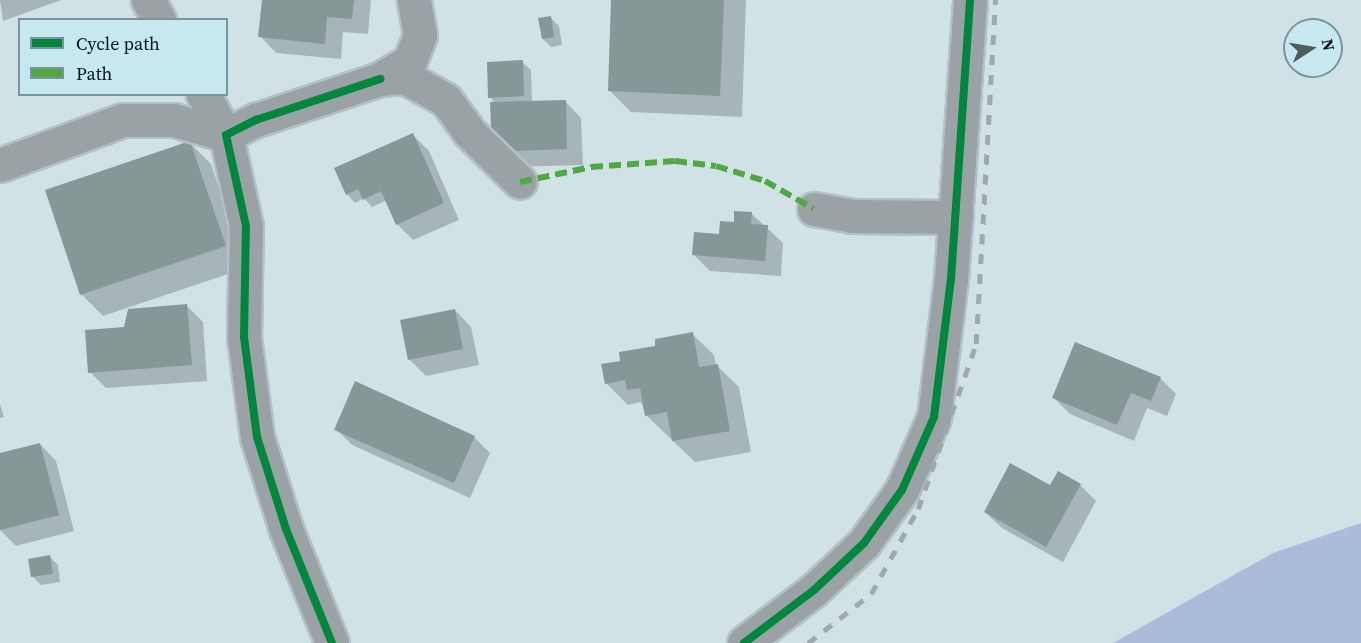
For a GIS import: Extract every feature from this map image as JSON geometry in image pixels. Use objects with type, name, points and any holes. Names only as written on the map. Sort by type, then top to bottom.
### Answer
[{"type":"street","points":[[148,0],[158,18]]},
{"type":"street","points":[[0,165],[123,120],[174,120],[226,135],[256,120],[380,79],[410,61],[420,35],[414,0]]},
{"type":"street","points":[[744,643],[814,590],[864,543],[902,489],[934,417],[956,217],[970,0]]},
{"type":"street","points":[[380,79],[405,77],[446,100],[469,132],[520,182]]},
{"type":"street","points":[[204,96],[226,135],[246,226],[243,337],[257,437],[286,529],[332,643]]},
{"type":"street","points":[[814,209],[852,216],[956,217]]},
{"type":"water","points":[[1361,523],[1361,643],[1113,643],[1273,553]]},
{"type":"building","points":[[262,0],[354,0],[352,19],[327,17],[325,44],[258,37]]},
{"type":"building","points":[[611,0],[724,0],[720,96],[608,91]]},
{"type":"building","points":[[551,16],[554,37],[542,39],[538,18]]},
{"type":"building","points":[[523,60],[524,96],[488,98],[487,62]]},
{"type":"building","points":[[566,100],[567,149],[492,152],[490,102]]},
{"type":"building","points":[[413,133],[444,203],[396,225],[381,191],[363,200],[358,189],[346,195],[334,168]]},
{"type":"building","points":[[190,141],[226,246],[80,295],[45,190]]},
{"type":"building","points":[[734,211],[752,212],[751,224],[768,225],[765,261],[692,255],[694,232],[719,234],[720,221],[734,222]]},
{"type":"building","points":[[187,304],[192,365],[88,373],[85,330],[124,327],[128,309]]},
{"type":"building","points":[[455,309],[463,349],[408,360],[400,320]]},
{"type":"building","points":[[693,332],[699,367],[718,364],[730,431],[672,441],[667,412],[645,416],[640,388],[627,390],[625,380],[605,384],[601,364],[620,361],[619,352],[655,346],[655,339]]},
{"type":"building","points":[[1075,342],[1161,377],[1151,401],[1131,393],[1117,425],[1052,398]]},
{"type":"building","points":[[355,381],[475,436],[454,483],[334,430]]},
{"type":"building","points":[[40,443],[59,515],[0,530],[0,453]]},
{"type":"building","points":[[1010,463],[1050,485],[1058,471],[1081,484],[1046,547],[984,512]]},
{"type":"building","points":[[50,555],[53,574],[31,577],[28,559]]},
{"type":"railway","points":[[808,643],[871,594],[918,509],[976,344],[995,0]]},
{"type":"marked path","points":[[520,182],[591,167],[675,161],[716,166],[765,181],[814,209]]},
{"type":"cycle path","points":[[744,643],[814,590],[864,543],[902,490],[934,417],[951,279],[970,0]]},
{"type":"cycle path","points":[[332,643],[286,529],[257,437],[244,337],[246,226],[226,135],[256,120],[380,79]]}]
